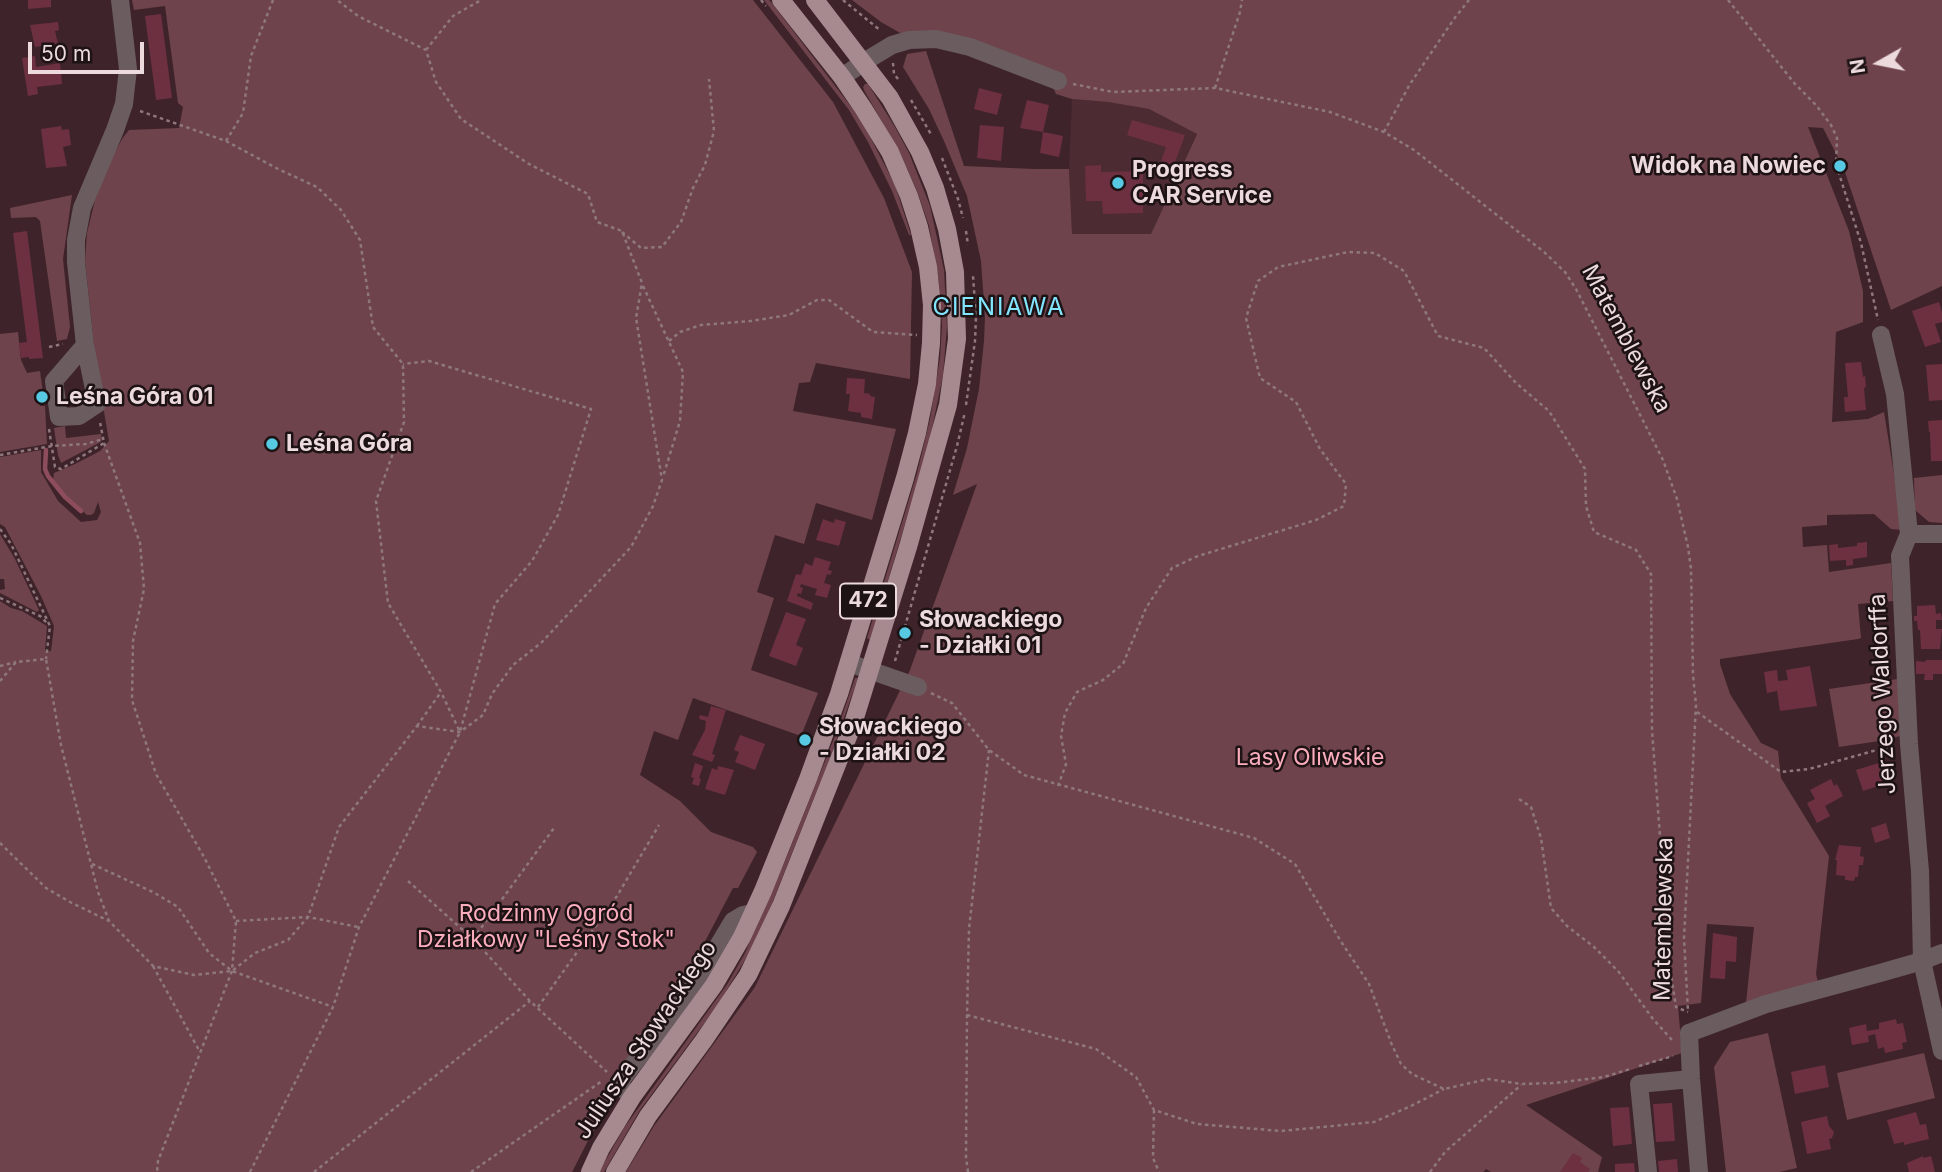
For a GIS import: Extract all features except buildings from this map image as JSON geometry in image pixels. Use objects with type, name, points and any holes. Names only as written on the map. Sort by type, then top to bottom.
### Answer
[{"type":"main road","name":"Juliusza Słowackiego","points":[[615,1172],[648,1116],[748,975],[781,906],[835,773],[871,671],[930,476],[948,405],[955,359],[955,272],[947,229],[935,188],[920,152],[890,98],[815,0]]},
{"type":"main road","name":"Juliusza Słowackiego","points":[[590,1172],[601,1148],[632,1097],[714,985],[742,937],[808,779],[849,663],[917,433],[927,384],[932,305],[928,267],[909,196],[890,152],[842,77],[775,5]]},
{"type":"street","points":[[85,345],[54,381],[59,417],[79,416],[97,404],[85,345],[76,262],[82,208],[116,130],[124,104],[128,69],[120,0]]},
{"type":"street","points":[[842,77],[892,45],[909,40],[936,39],[970,47],[1058,80]]},
{"type":"street","name":"Jerzego Waldorffa","points":[[1881,335],[1895,394],[1909,534],[1900,556],[1909,744],[1920,872],[1922,961],[1942,1051]]},
{"type":"street","points":[[1909,534],[1942,534]]},
{"type":"street","points":[[849,663],[918,687]]},
{"type":"street","points":[[632,1097],[613,1079],[694,986],[733,921],[752,913]]},
{"type":"street","points":[[1699,1172],[1689,1045],[1766,1004],[1922,961],[1942,953]]},
{"type":"street","points":[[1648,1172],[1639,1084],[1691,1079]]},
{"type":"path","points":[[226,141],[243,113],[251,56],[273,0]]},
{"type":"path","points":[[337,0],[358,16],[426,50],[436,82],[461,119],[529,163],[588,194],[597,222],[622,231],[641,248],[662,247],[681,222],[693,188],[705,166],[714,131],[709,79]]},
{"type":"path","points":[[426,50],[453,16],[481,0]]},
{"type":"path","points":[[761,0],[775,5]]},
{"type":"path","points":[[843,0],[887,36],[892,45]]},
{"type":"path","points":[[1215,88],[1242,0]]},
{"type":"path","points":[[1384,132],[1410,84],[1469,0]]},
{"type":"path","points":[[1728,0],[1795,84],[1816,105],[1837,138],[1836,164],[1861,243],[1881,335]]},
{"type":"path","name":"Matemblewska","points":[[1058,80],[1113,92],[1215,88],[1330,112],[1384,132],[1414,150],[1544,252],[1565,272],[1663,460],[1680,510],[1691,569],[1695,712],[1684,938],[1689,1045]]},
{"type":"path","points":[[124,104],[226,141],[317,187],[341,209],[360,240],[373,327],[403,364],[404,422],[376,501],[388,603],[441,692],[460,732]]},
{"type":"path","points":[[417,726],[460,732],[483,715],[492,694],[513,664],[549,635],[631,547],[653,506],[680,421],[683,372],[642,283],[622,231]]},
{"type":"path","points":[[1058,786],[1066,764],[1061,736],[1065,712],[1077,692],[1103,680],[1123,664],[1146,608],[1172,568],[1198,556],[1316,520],[1344,506],[1346,484],[1320,449],[1296,402],[1260,378],[1246,318],[1258,281],[1278,267],[1348,252],[1375,253],[1404,271],[1438,335],[1484,348],[1516,383],[1549,411],[1584,469],[1586,506],[1594,531],[1636,550],[1651,574],[1652,730],[1671,969],[1676,1007],[1688,1012]]},
{"type":"path","points":[[642,283],[636,318],[662,480]]},
{"type":"path","points":[[669,341],[680,332],[701,325],[789,315],[817,300],[829,300],[873,332],[920,335]]},
{"type":"path","points":[[250,1172],[332,1007],[359,927],[460,732],[495,604],[532,561],[558,515],[591,409],[429,361],[403,364]]},
{"type":"path","points":[[97,404],[104,441],[140,543],[144,589],[133,641],[132,701],[156,774],[204,856],[236,922],[232,971],[158,1161],[157,1172]]},
{"type":"path","points":[[49,429],[55,467],[61,469],[104,441]]},
{"type":"path","points":[[0,455],[104,441]]},
{"type":"path","points":[[0,529],[50,626],[46,659],[61,745],[98,892],[109,921]]},
{"type":"path","points":[[0,598],[40,616],[50,626]]},
{"type":"path","points":[[896,653],[911,603]]},
{"type":"path","points":[[0,666],[46,659]]},
{"type":"path","points":[[0,681],[16,662]]},
{"type":"path","points":[[918,687],[952,704],[989,750],[1024,775],[1254,838],[1295,864],[1369,984],[1401,1064],[1412,1074],[1444,1089]]},
{"type":"path","points":[[153,966],[194,975],[232,971],[255,953],[288,940],[308,917],[339,827],[441,692]]},
{"type":"path","points":[[1695,712],[1781,772],[1809,769],[1885,747]]},
{"type":"path","points":[[968,1172],[967,1015],[970,929],[989,750]]},
{"type":"path","points":[[1519,799],[1531,807],[1541,838],[1551,908],[1567,926],[1594,947],[1618,971],[1669,1038],[1689,1045]]},
{"type":"path","points":[[538,1007],[617,896],[659,825]]},
{"type":"path","points":[[473,939],[554,828]]},
{"type":"path","points":[[0,843],[46,888],[109,921],[153,966],[200,1052]]},
{"type":"path","points":[[92,864],[153,892],[178,907],[209,953],[232,971],[332,1007]]},
{"type":"path","points":[[408,881],[473,939],[530,1001],[613,1079],[600,1084],[471,1172]]},
{"type":"path","points":[[236,922],[308,917],[359,927]]},
{"type":"path","points":[[314,1172],[530,1001]]},
{"type":"path","points":[[967,1015],[1096,1049],[1136,1077],[1154,1110],[1153,1158],[1159,1172]]},
{"type":"path","points":[[1154,1110],[1197,1124],[1281,1131],[1374,1122],[1444,1089],[1488,1079],[1521,1084],[1604,1077],[1689,1045]]},
{"type":"path","points":[[1430,1172],[1445,1152],[1521,1084]]},
{"type":"shaded area","points":[[1072,99],[1149,109],[1197,133],[1151,234],[1072,234],[1069,169]]},
{"type":"green space","name":"Rodzinny Ogród Działkowy \"Leśny Stok\"","points":[[132,0],[753,0],[833,102],[884,198],[912,272],[910,379],[816,363],[810,382],[799,383],[793,411],[896,429],[872,520],[816,503],[804,544],[775,535],[757,592],[774,598],[751,670],[818,693],[801,736],[693,698],[678,740],[654,731],[640,775],[680,801],[711,832],[753,847],[757,852],[738,888],[733,888],[681,987],[609,1082],[617,1089],[612,1103],[591,1135],[572,1172],[0,1172],[0,601],[47,626],[45,651],[51,651],[54,626],[5,527],[0,524],[0,457],[41,450],[41,472],[58,501],[81,522],[97,520],[101,512],[98,502],[94,513],[87,515],[53,481],[54,473],[100,451],[109,441],[96,365],[85,261],[87,233],[107,167],[122,139],[129,130],[179,128],[183,107],[178,103],[165,6],[134,10]]},
{"type":"green space","points":[[764,0],[771,2],[852,108],[869,135],[895,185],[911,235],[868,142],[849,110]]},
{"type":"green space","name":"Lasy Oliwskie","points":[[852,0],[1942,0],[1942,286],[1891,310],[1844,169],[1823,128],[1808,127],[1849,231],[1863,291],[1863,322],[1836,332],[1832,422],[1868,419],[1884,412],[1903,530],[1891,529],[1874,514],[1827,515],[1827,525],[1802,527],[1803,547],[1827,545],[1829,572],[1891,563],[1893,601],[1858,604],[1861,638],[1720,659],[1730,694],[1761,743],[1778,751],[1781,778],[1829,856],[1816,974],[1818,982],[1746,1003],[1754,927],[1707,924],[1701,1003],[1678,1006],[1682,1053],[1526,1105],[1602,1157],[1598,1172],[1491,1172],[1486,1169],[1483,1172],[626,1172],[654,1126],[755,987],[910,670],[977,484],[953,495],[967,448],[979,389],[985,317],[981,261],[967,196],[929,109],[903,67],[907,54],[926,51],[964,166],[1069,169],[1072,234],[1151,234],[1197,134],[1149,109],[1072,99],[1056,94],[1046,71],[902,34]]},
{"type":"green space","points":[[865,84],[868,84],[909,153],[930,206],[944,270],[947,326],[943,375],[928,448],[870,640],[867,638],[917,473],[930,419],[940,358],[942,325],[939,282],[929,226],[900,153],[865,92]]},
{"type":"green space","points":[[72,195],[63,259],[70,327],[67,339],[57,341],[40,221],[36,217],[11,218],[10,208]]},
{"type":"green space","points":[[18,332],[21,360],[27,373],[40,371],[43,393],[38,394],[40,406],[45,406],[47,444],[0,452],[0,334]]},
{"type":"green space","points":[[65,426],[66,438],[101,434],[102,440],[61,463],[54,428]]},
{"type":"green space","points":[[1942,475],[1942,523],[1929,522],[1915,510],[1914,478]]},
{"type":"green space","points":[[0,534],[15,559],[39,610],[37,612],[0,593],[0,590],[5,589],[4,579],[0,579]]},
{"type":"green space","points":[[855,678],[858,678],[830,758],[754,945],[717,1006],[640,1110],[604,1172],[599,1172],[624,1128],[728,983],[745,953],[835,736]]},
{"type":"green space","points":[[1898,679],[1900,736],[1839,747],[1829,689]]},
{"type":"green space","points":[[1768,1033],[1797,1168],[1779,1172],[1726,1172],[1714,1067],[1730,1042]]},
{"type":"green space","points":[[1924,1053],[1935,1098],[1847,1120],[1837,1073]]},
{"type":"waterway","points":[[46,450],[45,469],[48,476],[81,511]]},
{"type":"place","name":"Widok na Nowiec","points":[[1840,166]]},
{"type":"place","name":"Progress CAR Service","points":[[1118,183]]},
{"type":"place","name":"Leśna Góra 01","points":[[42,397]]},
{"type":"place","name":"Leśna Góra","points":[[272,444]]},
{"type":"place","name":"Słowackiego - Działki 01","points":[[905,633]]},
{"type":"place","name":"Słowackiego - Działki 02","points":[[805,740]]},
{"type":"district","name":"CIENIAWA","points":[[999,308]]}]
